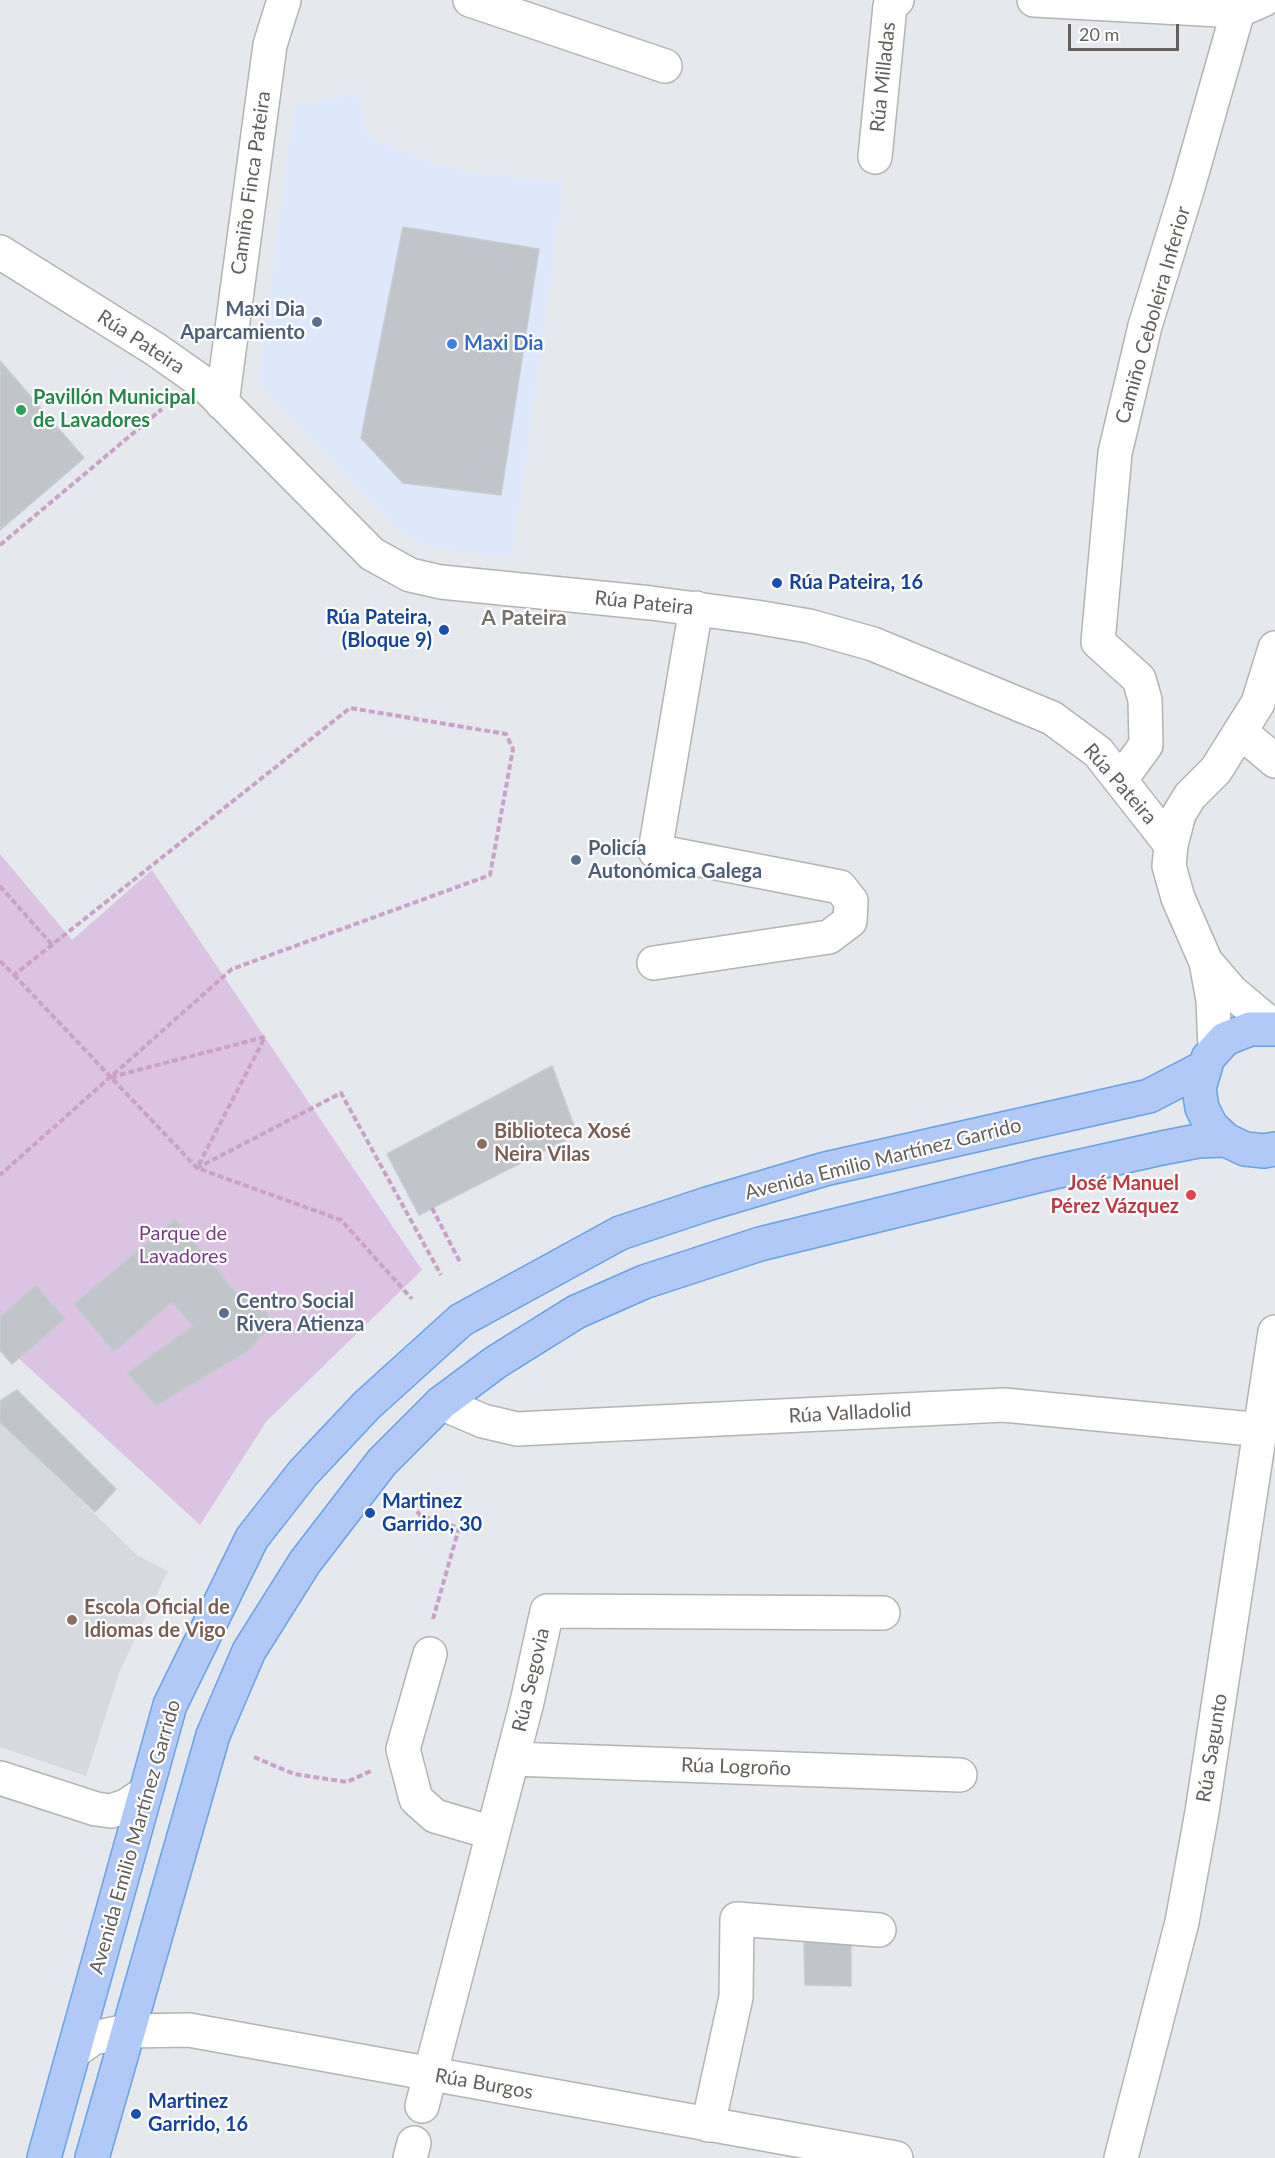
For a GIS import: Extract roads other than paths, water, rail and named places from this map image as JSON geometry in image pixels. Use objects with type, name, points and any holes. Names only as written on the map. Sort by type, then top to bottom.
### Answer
[{"type":"main road","name":"Avenida Emilio Martínez Garrido","points":[[44,2158],[170,1705],[252,1538],[303,1473],[367,1405],[461,1320],[620,1233],[825,1169],[1127,1102],[1174,1085],[1237,1033],[1264,1028],[1275,1029]]},
{"type":"main road","points":[[1209,1058],[1199,1088],[1202,1108],[1212,1126],[1226,1140],[1245,1149],[1264,1151],[1275,1149]]},
{"type":"main road","points":[[92,2158],[213,1736],[249,1652],[305,1562],[382,1461],[441,1403],[496,1362],[576,1312],[644,1282],[759,1244],[1041,1175],[1198,1141],[1226,1140]]},
{"type":"street","name":"Camiño Finca Pateira","points":[[222,404],[270,45],[284,0]]},
{"type":"street","points":[[470,0],[665,66]]},
{"type":"street","name":"Rúa Milladas","points":[[875,157],[890,6],[897,0]]},
{"type":"street","points":[[1034,0],[1251,5]]},
{"type":"street","name":"Camiño Ceboleira Inferior","points":[[1121,779],[1146,745],[1144,700],[1139,679],[1098,642],[1115,453],[1145,326],[1188,187],[1251,5]]},
{"type":"street","name":"Rúa Pateira","points":[[0,252],[155,349],[201,382],[372,554],[410,575],[441,582],[696,608],[809,626],[873,644],[1052,718],[1098,753],[1121,779],[1171,845]]},
{"type":"street","points":[[654,963],[830,937],[850,921],[851,901],[840,887],[655,851],[696,608]]},
{"type":"street","points":[[1209,1058],[1213,1000],[1206,962],[1178,898],[1169,866],[1171,845],[1179,814],[1190,796],[1216,770],[1242,733],[1258,703],[1275,648]]},
{"type":"street","points":[[1242,733],[1275,761]]},
{"type":"street","points":[[1206,962],[1232,992],[1275,1029]]},
{"type":"street","name":"Rúa Sagunto","points":[[1121,2158],[1182,1923],[1202,1812],[1262,1430],[1275,1332]]},
{"type":"street","name":"Rúa Valladolid","points":[[441,1403],[483,1421],[517,1429],[1004,1405],[1262,1430]]},
{"type":"street","name":"Rúa Segovia","points":[[422,2106],[512,1759],[547,1611],[883,1613]]},
{"type":"street","points":[[430,1654],[403,1749],[416,1799],[435,1816],[493,1833]]},
{"type":"street","name":"Rúa Logroño","points":[[512,1759],[960,1775]]},
{"type":"street","points":[[0,1778],[96,1809],[111,1811],[126,1806],[144,1794]]},
{"type":"street","points":[[708,2125],[736,1997],[737,1919],[879,1930]]},
{"type":"street","name":"Rúa Burgos","points":[[75,2051],[93,2038],[128,2031],[189,2030],[896,2158]]},
{"type":"place","name":"Maxi Dia Aparcamiento","points":[[317,322]]},
{"type":"place","name":"Maxi Dia","points":[[452,344]]},
{"type":"place","name":"Pavillón Municipal de Lavadores","points":[[21,410]]},
{"type":"place","name":"Rúa Pateira, 16","points":[[777,583]]},
{"type":"place","name":"Rúa Pateira, (Bloque 9)","points":[[444,630]]},
{"type":"place","name":"Policía Autonómica Galega","points":[[576,860]]},
{"type":"place","name":"Biblioteca Xosé Neira Vilas","points":[[482,1144]]},
{"type":"place","name":"José Manuel Pérez Vázquez","points":[[1191,1195]]},
{"type":"place","name":"Centro Social Rivera Atienza","points":[[224,1313]]},
{"type":"place","name":"Martinez Garrido, 30","points":[[370,1513]]},
{"type":"place","name":"Escola Oficial de Idiomas de Vigo","points":[[72,1620]]},
{"type":"place","name":"Martinez Garrido, 16","points":[[136,2114]]},
{"type":"district","name":"A Pateira","points":[[524,618]]},
{"type":"park label","name":"Parque de Lavadores","points":[[183,1246]]}]
